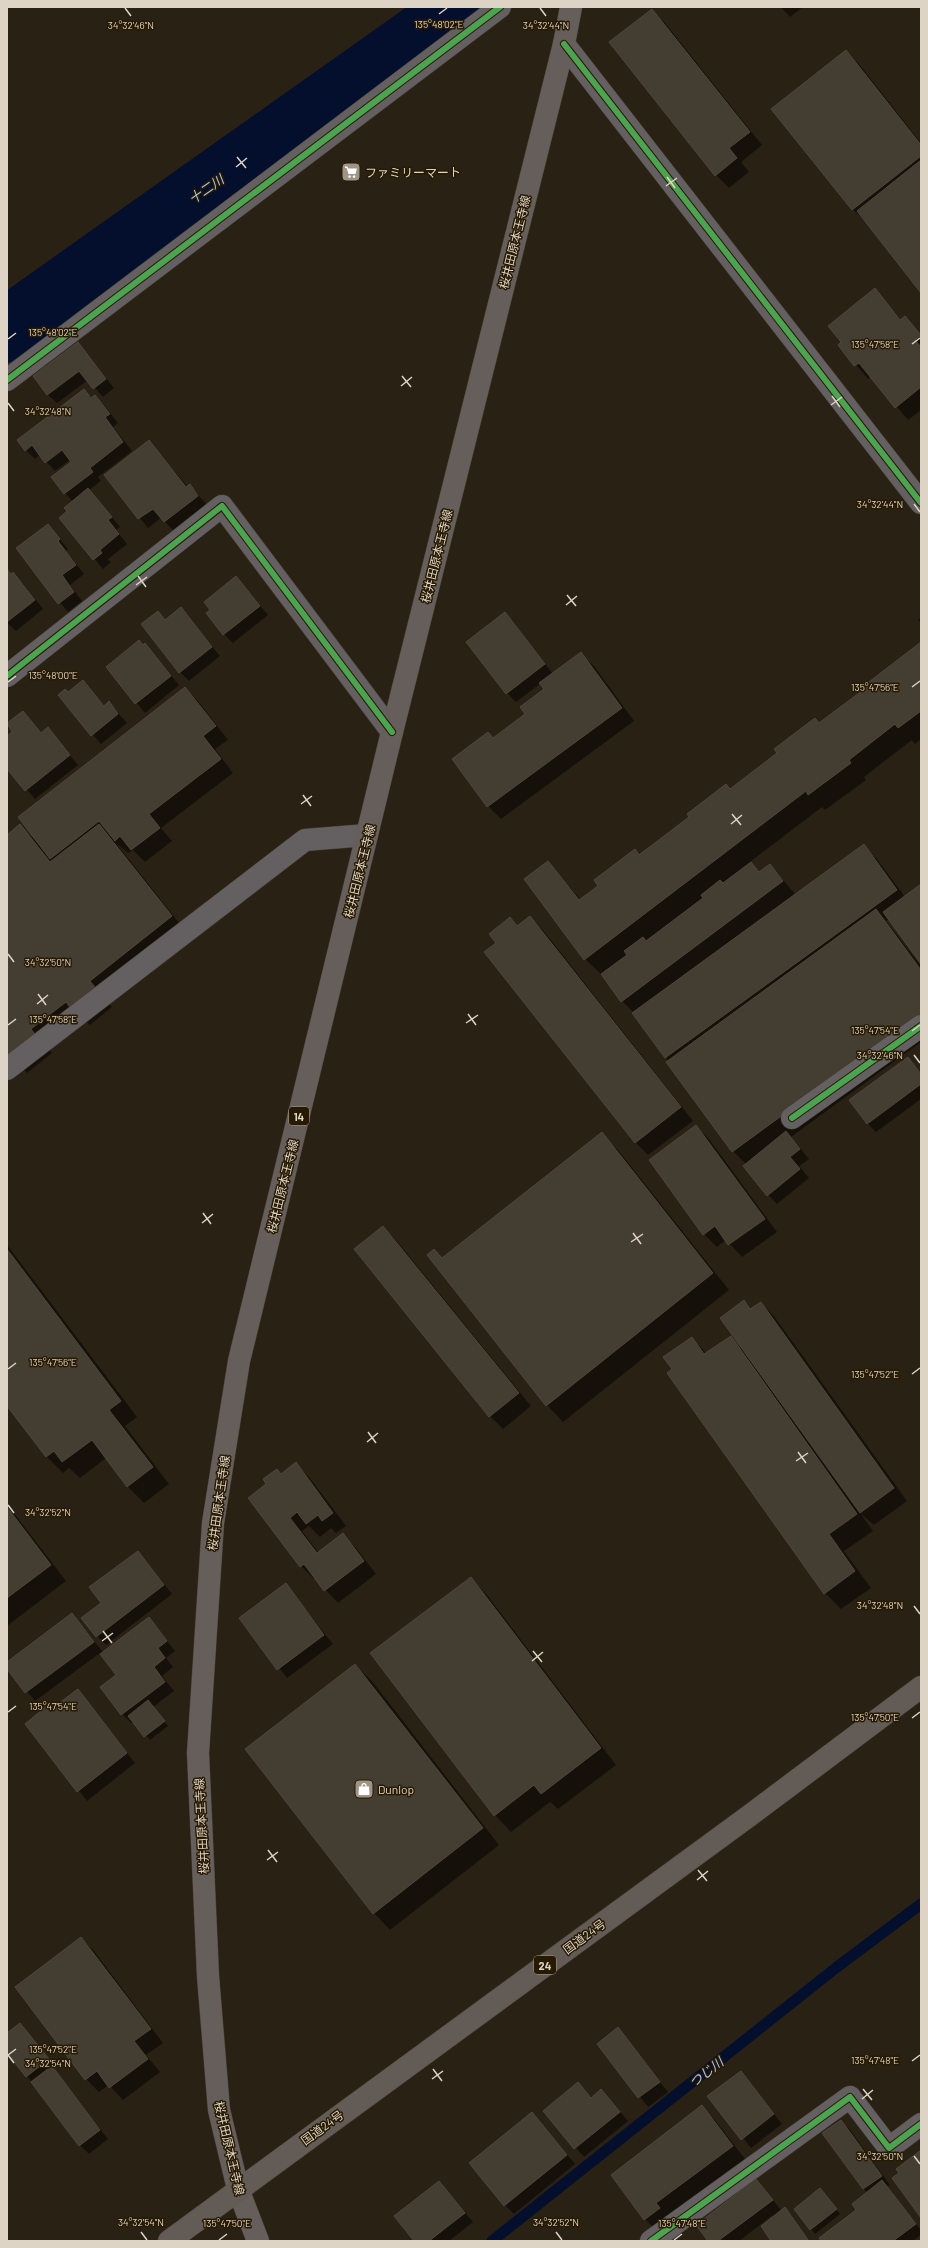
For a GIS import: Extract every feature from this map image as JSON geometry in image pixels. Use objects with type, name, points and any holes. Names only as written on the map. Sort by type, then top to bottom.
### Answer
[{"type":"highway","name":"国道24号","points":[[169,2241],[742,1821],[921,1687]]},
{"type":"main road","name":"桜井田原本王寺線","points":[[258,2241],[238,2189],[219,2110],[208,1976],[198,1753],[213,1523],[239,1361],[392,732],[564,44],[571,7]]},
{"type":"street","points":[[7,380],[500,7]]},
{"type":"street","points":[[564,44],[921,503]]},
{"type":"street","points":[[7,676],[222,506],[392,732]]},
{"type":"street","points":[[7,1068],[305,840],[367,835]]},
{"type":"street","points":[[792,1118],[921,1026]]},
{"type":"street","points":[[651,2241],[850,2097],[889,2148],[921,2124]]},
{"type":"building","points":[[652,9],[750,132],[729,148],[737,158],[715,176],[609,42]]},
{"type":"building","points":[[846,50],[921,145],[921,156],[852,210],[771,109]]},
{"type":"building","points":[[921,160],[921,293],[857,211]]},
{"type":"building","points":[[875,288],[900,320],[905,316],[921,335],[915,340],[921,347],[921,387],[895,408],[859,363],[854,366],[838,345],[841,342],[828,326]]},
{"type":"building","points":[[78,342],[106,379],[93,389],[79,371],[47,395],[33,376]]},
{"type":"building","points":[[84,389],[91,398],[95,395],[110,414],[105,417],[123,442],[90,468],[93,472],[64,494],[51,477],[71,462],[62,450],[45,463],[32,445],[25,451],[17,440]]},
{"type":"building","points":[[149,440],[186,487],[190,484],[198,496],[164,522],[153,509],[138,519],[104,475]]},
{"type":"building","points":[[88,488],[112,517],[108,520],[119,534],[100,550],[102,553],[93,560],[59,518],[67,511],[64,508]]},
{"type":"building","points":[[48,524],[60,539],[58,541],[76,565],[62,575],[74,592],[58,604],[16,548]]},
{"type":"building","points":[[7,569],[11,574],[13,572],[35,600],[7,622]]},
{"type":"building","points":[[236,576],[260,606],[223,635],[206,613],[210,610],[204,602]]},
{"type":"building","points":[[181,607],[212,647],[179,673],[141,624],[158,611],[165,620]]},
{"type":"building","points":[[505,612],[545,664],[506,694],[466,642]]},
{"type":"building","points":[[139,640],[143,645],[145,643],[171,676],[135,704],[106,667]]},
{"type":"building","points":[[921,642],[921,711],[898,728],[895,724],[849,760],[851,763],[808,795],[806,791],[584,960],[524,879],[548,861],[579,900],[598,886],[594,880],[635,849],[639,855],[689,817],[687,814],[726,784],[730,789],[777,753],[774,749],[815,718],[819,723],[867,687],[865,685]]},
{"type":"building","points":[[581,652],[622,708],[487,807],[452,759],[488,732],[493,738],[525,714],[520,707],[544,689],[539,683]]},
{"type":"building","points":[[83,680],[104,706],[109,701],[118,714],[91,736],[58,695],[65,689],[68,692]]},
{"type":"building","points":[[185,687],[216,726],[203,736],[221,759],[149,814],[160,828],[131,850],[120,836],[115,841],[99,821],[50,859],[18,817]]},
{"type":"building","points":[[23,711],[41,733],[48,727],[70,755],[25,791],[7,769],[7,736],[12,732],[7,723]]},
{"type":"building","points":[[20,824],[50,862],[99,824],[172,916],[90,981],[97,990],[72,1010],[66,1002],[31,1029],[36,1036],[10,1058],[7,1054],[7,832],[8,834]]},
{"type":"building","points":[[864,844],[897,890],[665,1058],[632,1013]]},
{"type":"building","points":[[751,862],[759,872],[770,864],[783,881],[621,1002],[601,974],[627,955],[624,951],[643,937],[646,941],[703,898],[701,895],[720,880],[723,883]]},
{"type":"building","points":[[921,884],[921,964],[883,912]]},
{"type":"building","points":[[876,909],[921,970],[921,1014],[732,1152],[666,1062]]},
{"type":"building","points":[[530,916],[681,1107],[635,1143],[484,952],[496,943],[489,934],[510,917],[517,926]]},
{"type":"building","points":[[908,1057],[921,1074],[921,1084],[867,1124],[849,1100]]},
{"type":"building","points":[[696,1125],[765,1219],[728,1245],[715,1226],[703,1235],[649,1160]]},
{"type":"building","points":[[786,1131],[800,1149],[790,1157],[800,1169],[767,1196],[743,1166]]},
{"type":"building","points":[[602,1132],[713,1273],[546,1406],[427,1255],[434,1249],[442,1258]]},
{"type":"building","points":[[383,1226],[519,1393],[489,1417],[354,1249]]},
{"type":"building","points":[[7,1249],[121,1401],[109,1410],[153,1467],[127,1487],[92,1440],[62,1462],[54,1451],[46,1457],[7,1406]]},
{"type":"building","points":[[744,1300],[750,1309],[761,1302],[894,1488],[860,1513],[720,1318]]},
{"type":"building","points":[[731,1336],[857,1514],[829,1534],[855,1571],[824,1594],[667,1373],[672,1369],[663,1357],[692,1337],[704,1354]]},
{"type":"building","points":[[296,1462],[333,1513],[322,1521],[318,1515],[306,1524],[297,1512],[290,1518],[317,1553],[343,1533],[364,1561],[324,1591],[304,1564],[300,1567],[248,1498],[266,1484],[263,1479],[277,1469],[281,1474]]},
{"type":"building","points":[[7,1507],[51,1565],[7,1598]]},
{"type":"building","points":[[138,1551],[164,1585],[96,1637],[81,1618],[101,1603],[89,1587]]},
{"type":"building","points":[[471,1577],[601,1748],[541,1794],[534,1785],[494,1816],[370,1653]]},
{"type":"building","points":[[286,1583],[324,1635],[277,1670],[239,1618]]},
{"type":"building","points":[[72,1613],[94,1642],[25,1693],[7,1669],[7,1662]]},
{"type":"building","points":[[149,1617],[167,1641],[158,1648],[165,1658],[154,1667],[165,1682],[121,1715],[100,1687],[116,1675],[100,1654]]},
{"type":"building","name":"Dunlop","points":[[355,1664],[483,1828],[373,1914],[245,1749]]},
{"type":"building","points":[[78,1689],[127,1753],[77,1792],[25,1724],[48,1705],[51,1709]]},
{"type":"building","points":[[148,1700],[165,1721],[144,1737],[128,1716]]},
{"type":"building","points":[[81,1937],[151,2029],[134,2041],[148,2059],[109,2088],[97,2071],[85,2080],[15,1987]]},
{"type":"building","points":[[20,2023],[49,2059],[26,2077],[7,2053],[7,2033]]},
{"type":"building","points":[[618,2027],[660,2082],[638,2098],[597,2044]]},
{"type":"building","points":[[52,2066],[100,2130],[79,2146],[31,2082]]},
{"type":"building","points":[[741,2071],[774,2114],[741,2140],[707,2096]]},
{"type":"building","points":[[578,2082],[591,2098],[601,2089],[620,2112],[574,2149],[543,2111]]},
{"type":"building","points":[[702,2105],[733,2146],[656,2203],[660,2208],[644,2220],[611,2175]]},
{"type":"building","points":[[532,2112],[567,2155],[504,2206],[469,2163]]},
{"type":"building","points":[[841,2120],[882,2176],[863,2189],[822,2133]]},
{"type":"building","points":[[921,2150],[921,2218],[892,2178],[899,2173],[896,2169]]},
{"type":"building","points":[[756,2179],[773,2200],[718,2241],[708,2241],[696,2225]]},
{"type":"building","points":[[882,2180],[916,2224],[893,2241],[821,2241],[819,2238],[856,2210],[852,2204]]},
{"type":"building","points":[[439,2181],[465,2213],[429,2241],[414,2241],[394,2216]]},
{"type":"building","points":[[820,2188],[837,2209],[810,2230],[794,2209]]},
{"type":"building","points":[[785,2207],[809,2241],[771,2241],[761,2226]]},
{"type":"waterway","name":"十二川","points":[[7,330],[463,7]]},
{"type":"waterway","name":"つじ川","points":[[492,2241],[837,1967],[921,1904]]},
{"type":"cycle path","points":[[7,380],[500,7]]},
{"type":"cycle path","points":[[564,44],[921,503]]},
{"type":"cycle path","points":[[7,676],[222,506],[392,732]]},
{"type":"cycle path","points":[[792,1118],[921,1026]]},
{"type":"cycle path","points":[[651,2241],[850,2097],[889,2148],[921,2124]]},
{"type":"place","name":"ファミリーマート","points":[[351,172]]},
{"type":"place","name":"Dunlop","points":[[364,1789]]}]
